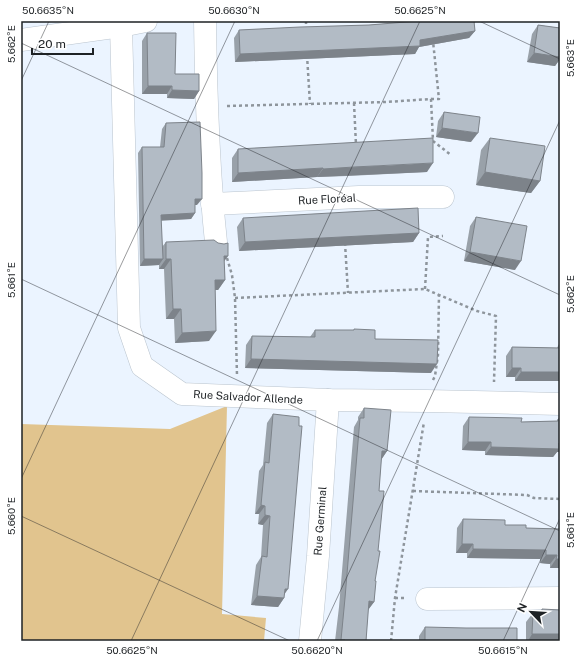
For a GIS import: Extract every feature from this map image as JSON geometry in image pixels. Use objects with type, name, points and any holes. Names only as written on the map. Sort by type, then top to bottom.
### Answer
[{"type":"street","points":[[21,40],[146,21]]},
{"type":"street","points":[[204,21],[206,107],[216,242]]},
{"type":"street","name":"Rue Salvador Allende","points":[[121,26],[129,328],[142,366],[182,394],[328,400],[560,404]]},
{"type":"street","name":"Rue Floréal","points":[[212,204],[359,198],[443,197]]},
{"type":"street","name":"Rue Germinal","points":[[310,641],[328,400]]},
{"type":"street","points":[[427,599],[560,598]]},
{"type":"path","points":[[306,21],[306,32]]},
{"type":"path","points":[[206,107],[439,99],[432,34]]},
{"type":"path","points":[[307,48],[310,104]]},
{"type":"path","points":[[431,99],[433,141],[451,155]]},
{"type":"path","points":[[354,103],[356,148]]},
{"type":"path","points":[[425,289],[428,237],[443,236]]},
{"type":"path","points":[[216,242],[224,249],[232,275],[235,298],[237,373]]},
{"type":"path","points":[[345,242],[348,293]]},
{"type":"path","points":[[235,298],[425,289],[496,316],[495,402]]},
{"type":"path","points":[[392,641],[395,598],[424,428],[427,401],[430,387],[435,376],[438,355],[439,294]]},
{"type":"path","points":[[413,491],[527,495],[534,498],[560,500]]},
{"type":"shaded area","points":[[227,406],[222,614],[266,618],[264,641],[21,641],[21,424],[170,429]]},
{"type":"building","points":[[418,21],[474,21],[475,31],[420,40],[420,46],[240,54],[239,30],[369,25]]},
{"type":"building","points":[[538,25],[560,28],[560,57],[534,53]]},
{"type":"building","points":[[147,33],[176,33],[175,74],[199,74],[199,91],[172,90],[172,86],[148,86]]},
{"type":"building","points":[[444,112],[480,117],[478,133],[442,128]]},
{"type":"building","points":[[200,122],[202,199],[195,199],[195,213],[161,215],[163,259],[144,259],[142,147],[164,147],[166,123]]},
{"type":"building","points":[[433,138],[433,163],[238,173],[238,149]]},
{"type":"building","points":[[490,138],[545,146],[540,181],[485,172]]},
{"type":"building","points":[[418,208],[419,233],[245,242],[243,218]]},
{"type":"building","points":[[476,217],[527,226],[521,261],[470,252]]},
{"type":"building","points":[[214,240],[218,243],[228,243],[228,256],[224,256],[225,280],[215,280],[216,331],[182,333],[181,309],[173,309],[171,259],[166,259],[166,242]]},
{"type":"building","points":[[315,330],[375,330],[375,339],[438,340],[437,364],[251,359],[252,336],[315,337]]},
{"type":"building","points":[[512,347],[560,348],[560,372],[521,372],[521,368],[512,368]]},
{"type":"building","points":[[364,408],[391,410],[387,451],[382,451],[379,491],[384,491],[378,551],[380,551],[375,581],[374,602],[369,601],[366,641],[345,641],[341,640],[360,418],[364,418]]},
{"type":"building","points":[[273,414],[299,417],[299,426],[302,426],[288,589],[285,589],[284,598],[257,596],[262,556],[267,557],[270,516],[265,515],[265,506],[261,505],[265,462],[269,463]]},
{"type":"building","points":[[469,417],[522,418],[521,422],[558,421],[558,419],[560,419],[559,449],[491,447],[491,442],[468,442]]},
{"type":"building","points":[[463,519],[505,520],[505,525],[526,525],[526,528],[560,529],[560,559],[556,559],[557,555],[546,555],[546,550],[473,549],[473,544],[462,544]]},
{"type":"building","points":[[542,609],[560,610],[560,634],[532,634],[533,613],[542,613]]},
{"type":"building","points":[[425,627],[517,628],[517,641],[425,641]]}]
